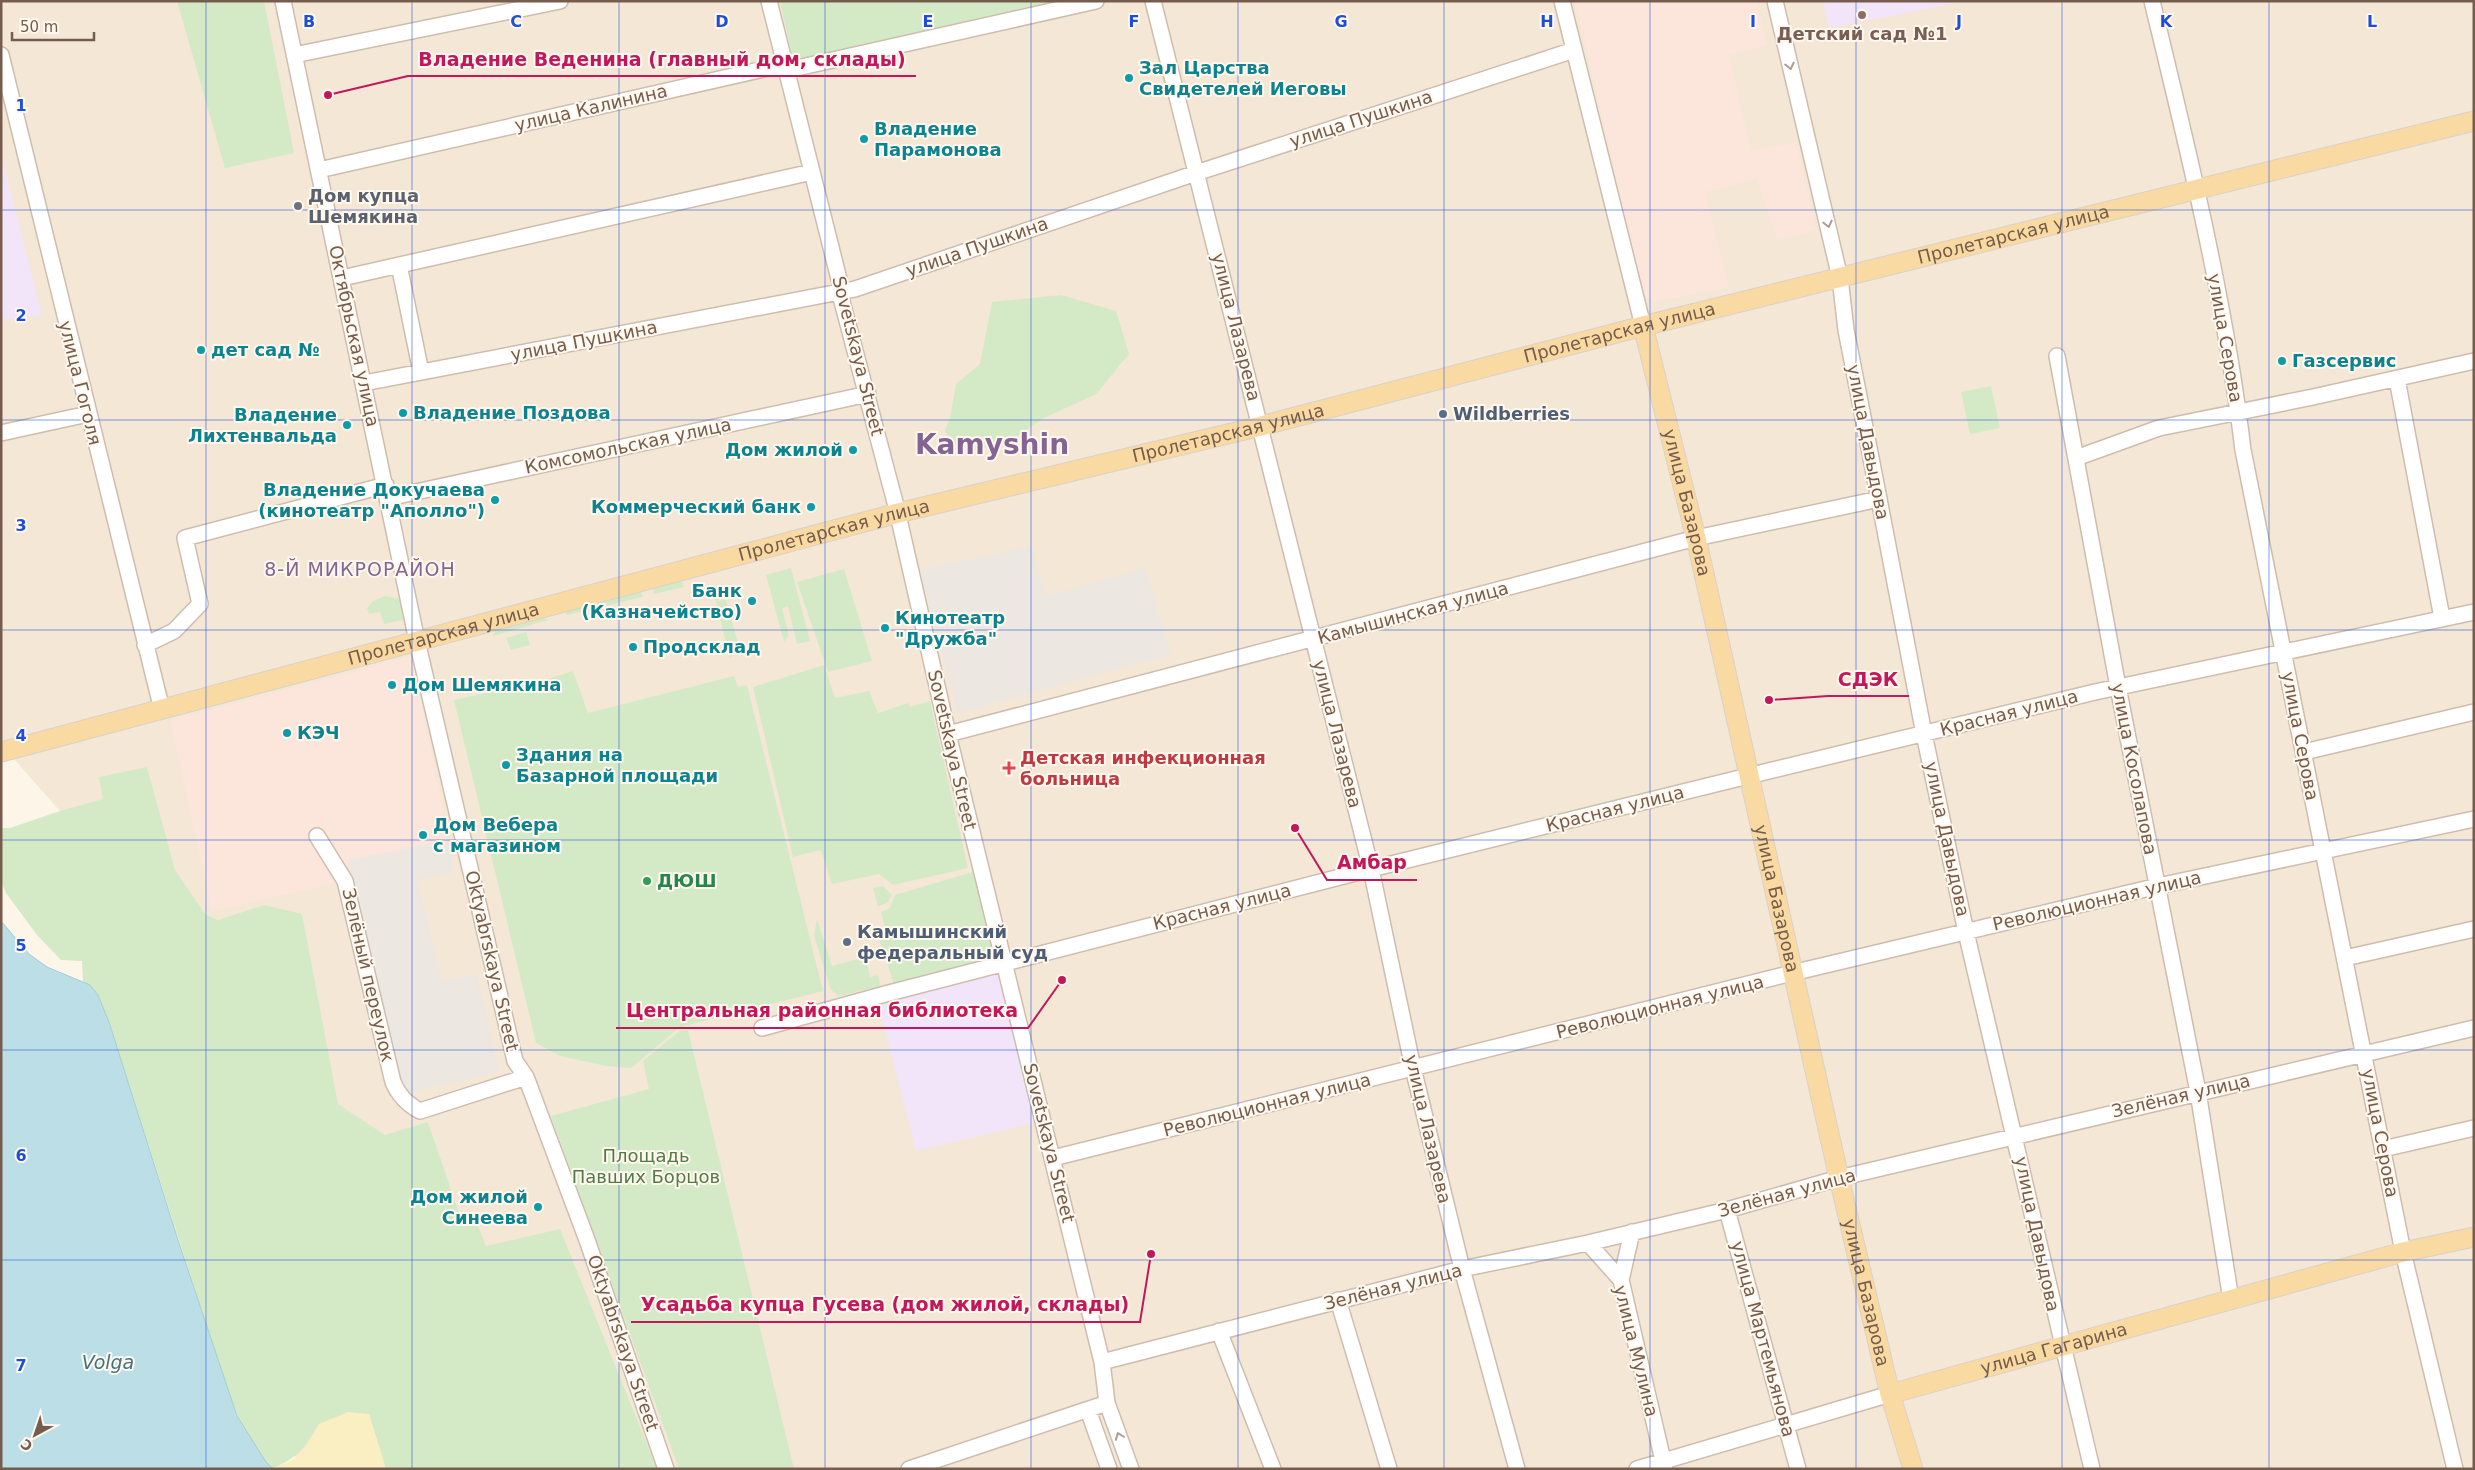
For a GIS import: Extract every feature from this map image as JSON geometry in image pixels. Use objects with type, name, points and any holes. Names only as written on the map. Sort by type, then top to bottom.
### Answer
[{"type":"main road","name":"Пролетарская улица","points":[[1,752],[898,514],[1261,426],[1643,326],[2196,189],[2468,124]]},
{"type":"main road","name":"улица Базарова","points":[[1643,326],[1696,538],[1792,974],[1890,1394],[1913,1469]]},
{"type":"main road","name":"улица Гагарина","points":[[1890,1394],[2403,1252],[2474,1237]]},
{"type":"street","name":"Октябрьская улица","points":[[283,1],[417,641]]},
{"type":"street","points":[[294,55],[560,1]]},
{"type":"street","name":"Sovetskaya Street","points":[[769,1],[842,291],[840,294],[868,394],[898,514],[948,734],[1053,1158],[1102,1362],[1106,1403],[1131,1469]]},
{"type":"street","name":"улица Калинина","points":[[319,170],[758,70],[786,67],[788,70],[1096,1]]},
{"type":"street","name":"улица Лазарева","points":[[1153,1],[1371,869],[1413,1068],[1462,1269],[1516,1469]]},
{"type":"street","points":[[1562,1],[1643,326]]},
{"type":"street","name":"улица Давыдова","points":[[1775,1],[1840,278],[1846,330],[1924,734],[1966,932],[2092,1469]]},
{"type":"street","name":"улица Серова","points":[[2152,1],[2196,189],[2234,378],[2243,450],[2403,1252],[2455,1469]]},
{"type":"street","name":"улица Пушкина","points":[[364,383],[855,289],[1196,173],[1574,50]]},
{"type":"street","name":"улица Гоголя","points":[[1,55],[162,710]]},
{"type":"street","points":[[342,278],[812,172]]},
{"type":"street","points":[[399,265],[421,372]]},
{"type":"street","name":"улица Косолапова","points":[[2057,356],[2118,687],[2198,1092],[2231,1300]]},
{"type":"street","points":[[2076,458],[2160,428],[2474,361]]},
{"type":"street","points":[[2396,379],[2442,618]]},
{"type":"street","name":"Комсомольская улица","points":[[146,644],[174,631],[200,604],[185,538],[387,491],[868,394]]},
{"type":"street","points":[[1,433],[88,414]]},
{"type":"street","name":"Камышинская улица","points":[[948,734],[1696,538],[1879,499]]},
{"type":"street","name":"Красная улица","points":[[762,1028],[1004,963],[1371,869],[1748,776],[2118,687],[2284,654],[2474,612]]},
{"type":"street","name":"Oktyabrskaya Street","points":[[417,641],[515,1061],[526,1077],[587,1240],[666,1469]]},
{"type":"street","points":[[2304,752],[2474,712]]},
{"type":"street","name":"Революционная улица","points":[[1053,1158],[1792,974],[2158,886],[2474,819]]},
{"type":"street","name":"Зелёный переулок","points":[[317,836],[346,881],[398,1094],[408,1105],[420,1111],[526,1077]]},
{"type":"street","points":[[2345,958],[2474,929]]},
{"type":"street","name":"Зелёная улица","points":[[1102,1362],[1462,1269],[1588,1243],[1727,1210],[1839,1178],[2015,1135],[2474,1028]]},
{"type":"street","points":[[2383,1149],[2474,1128]]},
{"type":"street","name":"улица Мартемьянова","points":[[1727,1210],[1798,1469]]},
{"type":"street","points":[[1621,1280],[1632,1232]]},
{"type":"street","name":"улица Мулина","points":[[1588,1243],[1621,1280],[1664,1465]]},
{"type":"street","points":[[1338,1300],[1388,1469]]},
{"type":"street","points":[[1219,1331],[1273,1469]]},
{"type":"street","name":"улица Гагарина","points":[[1637,1469],[1664,1465],[1890,1394]]},
{"type":"street","points":[[909,1469],[928,1466],[1106,1403]]},
{"type":"street","points":[[1088,1410],[1109,1469]]},
{"type":"shaded area","points":[[1,1],[2474,1],[2474,1469],[300,1469],[60,811],[6,750],[1,751]]},
{"type":"shaded area","points":[[1575,1],[1757,1],[1767,46],[1729,55],[1751,150],[1796,142],[1816,230],[1777,240],[1757,179],[1705,192],[1729,287],[1653,302],[1644,295]]},
{"type":"shaded area","name":"Детский сад №1","points":[[1823,1],[1967,1],[1829,28]]},
{"type":"shaded area","points":[[1,154],[42,315],[1,320]]},
{"type":"shaded area","points":[[1032,546],[1045,597],[1145,568],[1171,654],[958,713],[920,570]]},
{"type":"shaded area","points":[[412,656],[449,840],[349,860],[345,881],[212,911],[170,721]]},
{"type":"shaded area","points":[[449,840],[454,871],[417,881],[442,982],[477,974],[499,1072],[402,1094],[349,860]]},
{"type":"shaded area","points":[[999,970],[1037,1122],[916,1151],[879,1006]]},
{"type":"green space","points":[[177,1],[264,1],[294,153],[225,168]]},
{"type":"green space","points":[[780,1],[1068,1],[793,60]]},
{"type":"green space","points":[[1061,295],[1116,311],[1129,354],[1096,394],[1042,419],[1016,437],[975,451],[951,444],[945,430],[950,418],[956,384],[980,364],[992,302]]},
{"type":"green space","points":[[1991,386],[2000,428],[1970,434],[1961,392]]},
{"type":"green space","points":[[791,568],[810,641],[797,644],[788,606],[782,608],[789,635],[784,642],[766,575]]},
{"type":"green space","points":[[844,569],[872,661],[828,672],[797,582]]},
{"type":"green space","points":[[681,580],[684,587],[654,594],[653,587]]},
{"type":"green space","points":[[722,585],[725,596],[717,601],[726,600],[739,647],[730,658],[712,587]]},
{"type":"green space","points":[[641,591],[643,597],[567,615],[564,609]]},
{"type":"green space","points":[[385,596],[400,599],[404,615],[403,620],[384,624],[380,612],[369,614],[367,608],[373,601]]},
{"type":"green space","points":[[541,617],[548,620],[493,636],[496,628]]},
{"type":"green space","points":[[526,632],[530,645],[511,650],[506,638]]},
{"type":"green space","points":[[824,665],[835,698],[869,691],[878,713],[908,703],[910,707],[930,701],[968,868],[893,885],[879,874],[832,884],[821,850],[793,857],[753,687]]},
{"type":"green space","name":"ДЮШ","points":[[573,671],[588,713],[734,676],[738,687],[747,685],[823,991],[680,1027],[631,1068],[606,1066],[560,1056],[536,1043],[454,700],[544,680]]},
{"type":"green space","points":[[147,767],[175,870],[206,915],[218,920],[265,905],[302,914],[338,1104],[385,1135],[428,1122],[459,1213],[472,1212],[486,1246],[560,1229],[657,1469],[386,1469],[369,1414],[319,1424],[309,1440],[295,1456],[272,1469],[264,1461],[250,1441],[226,1386],[109,1022],[98,995],[83,981],[82,961],[61,960],[37,935],[6,893],[1,881],[1,828],[10,828],[103,799],[99,777]]},
{"type":"green space","points":[[976,871],[996,960],[894,984],[880,942],[886,933],[881,912],[890,908],[895,895]]},
{"type":"green space","points":[[883,886],[892,895],[887,903],[878,906],[873,888]]},
{"type":"green space","points":[[817,919],[832,966],[865,957],[870,977],[878,975],[880,986],[839,996],[831,990],[814,936]]},
{"type":"green space","name":"Площадь Павших Борцов","points":[[681,1030],[688,1030],[794,1469],[679,1469],[551,1116],[649,1089],[643,1061]]},
{"type":"sand","points":[[348,1412],[369,1414],[386,1469],[273,1469],[294,1459],[306,1446],[319,1424]]},
{"type":"water","name":"Volga","points":[[1,921],[29,954],[47,967],[90,985],[98,995],[109,1022],[179,1243],[237,1416],[266,1462],[273,1469],[1,1469]]},
{"type":"place","name":"Детский сад №1","points":[[1862,15]]},
{"type":"place","name":"Зал Царства Свидетелей Иеговы","points":[[1129,78]]},
{"type":"place","name":"Владение Веденина (главный дом, склады)","points":[[328,95]]},
{"type":"place","name":"Владение Парамонова","points":[[864,139]]},
{"type":"place","name":"Дом купца Шемякина","points":[[298,206]]},
{"type":"place","name":"дет сад №","points":[[201,350]]},
{"type":"place","name":"Газсервис","points":[[2282,361]]},
{"type":"place","name":"Владение Поздова","points":[[403,413]]},
{"type":"place","name":"Wildberries","points":[[1443,414]]},
{"type":"place","name":"Владение Лихтенвальда","points":[[347,425]]},
{"type":"place","name":"Дом жилой","points":[[853,450]]},
{"type":"place","name":"Владение Докучаева (кинотеатр \"Аполло\")","points":[[495,500]]},
{"type":"place","name":"Коммерческий банк","points":[[811,507]]},
{"type":"place","name":"Банк (Казначейство)","points":[[752,601]]},
{"type":"place","name":"Кинотеатр \"Дружба\"","points":[[885,628]]},
{"type":"place","name":"Продсклад","points":[[633,647]]},
{"type":"place","name":"Дом Шемякина","points":[[392,685]]},
{"type":"place","name":"СДЭК","points":[[1769,700]]},
{"type":"place","name":"КЭЧ","points":[[287,733]]},
{"type":"place","name":"Здания на Базарной площади","points":[[506,765]]},
{"type":"place","name":"Детская инфекционная больница","points":[[1009,768]]},
{"type":"place","name":"Амбар","points":[[1295,828]]},
{"type":"place","name":"Дом Вебера с магазином","points":[[423,835]]},
{"type":"place","name":"ДЮШ","points":[[647,881]]},
{"type":"place","name":"Камышинский федеральный суд","points":[[847,942]]},
{"type":"place","name":"Центральная районная библиотека","points":[[1062,980]]},
{"type":"place","name":"Дом жилой Синеева","points":[[538,1207]]},
{"type":"place","name":"Усадьба купца Гусева (дом жилой, склады)","points":[[1151,1254]]},
{"type":"district","name":"Kamyshin","points":[[992,444]]},
{"type":"district","name":"8-Й МИКРОРАЙОН","points":[[360,569]]}]
